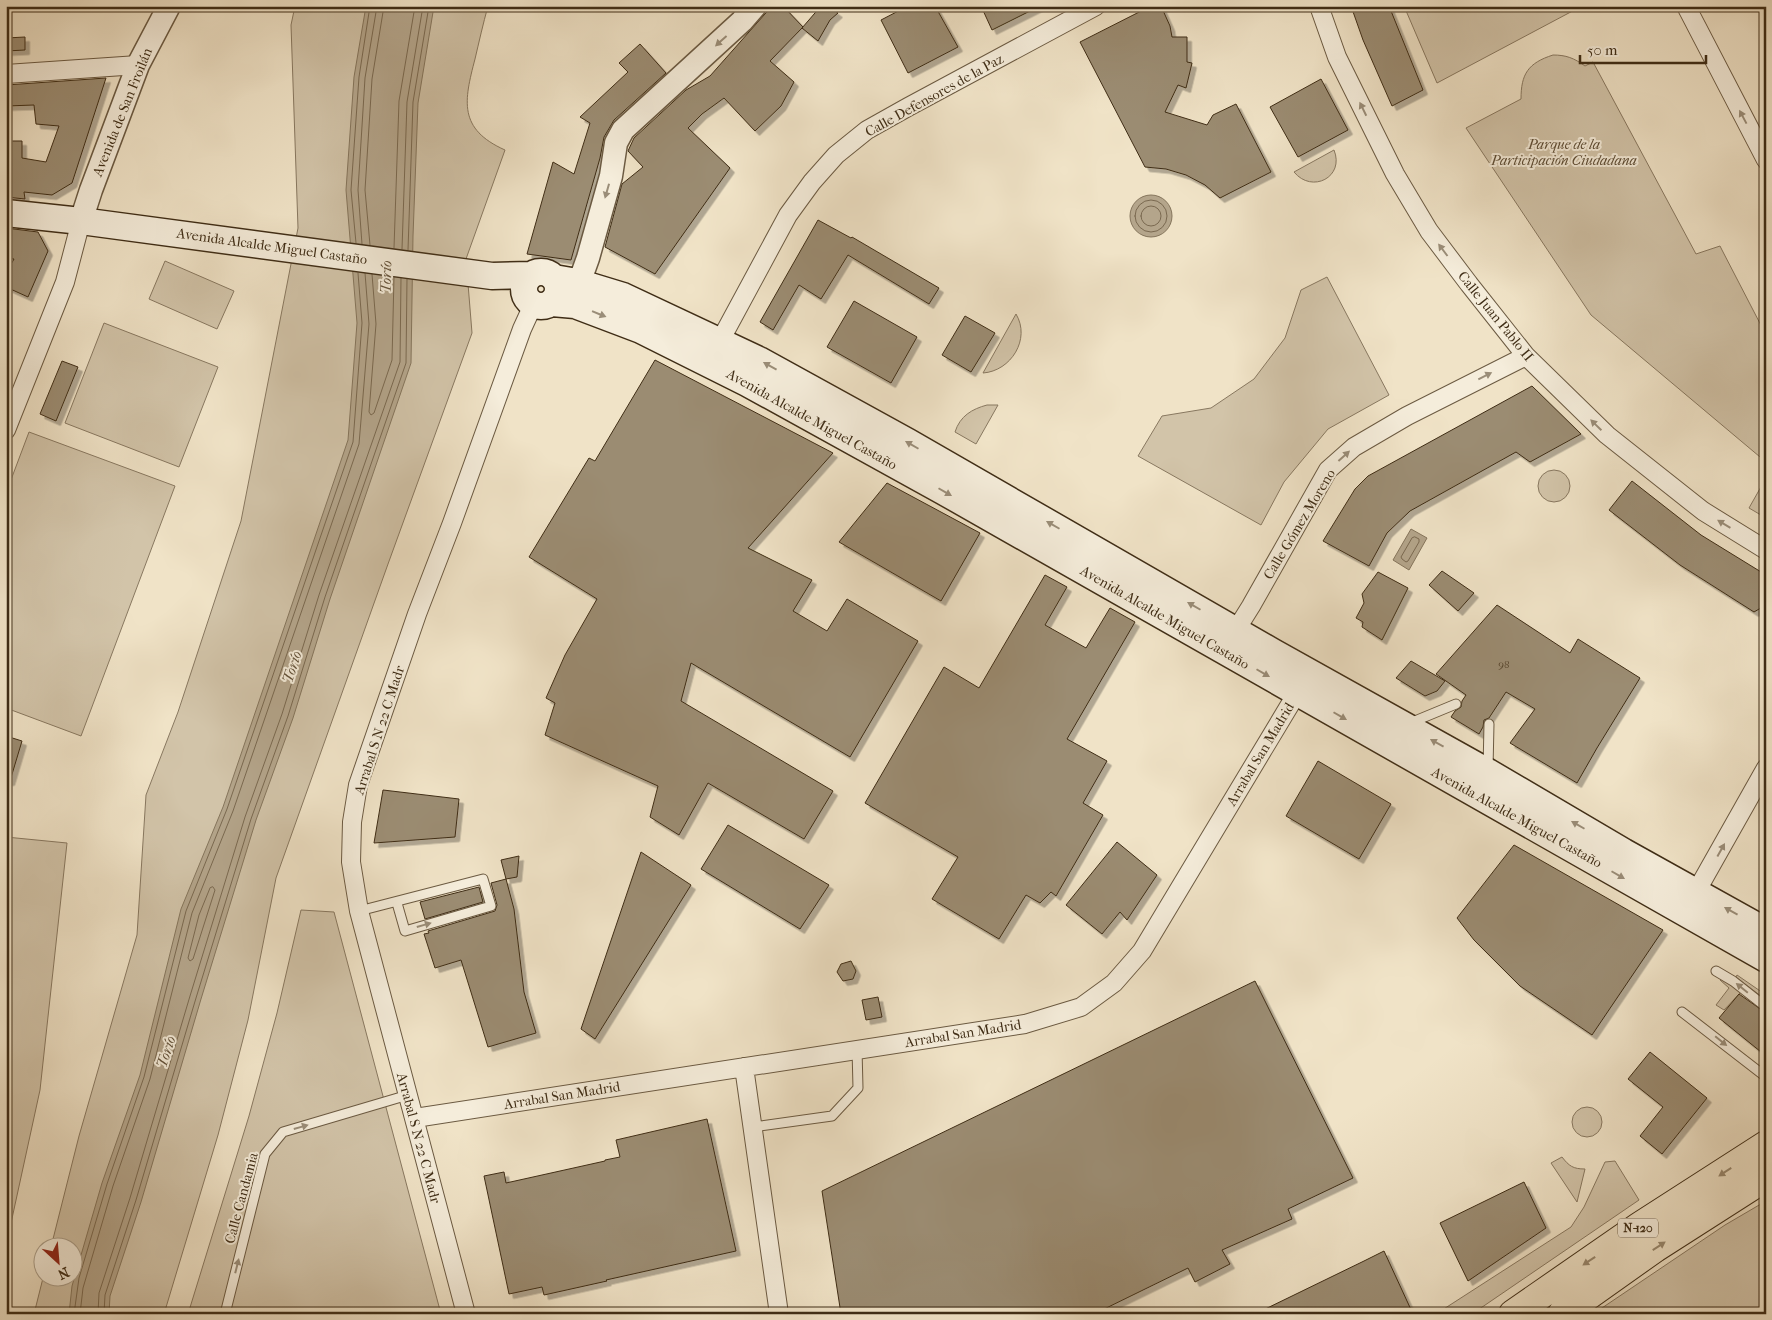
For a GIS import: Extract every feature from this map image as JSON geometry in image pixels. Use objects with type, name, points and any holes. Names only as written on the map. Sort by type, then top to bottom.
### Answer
[{"type":"highway","name":"N-120","points":[[1513,1314],[1593,1258],[1766,1145]]},
{"type":"highway","name":"N-120","points":[[1562,1314],[1655,1248],[1766,1177]]},
{"type":"main road","name":"Avenida Alcalde Miguel Castaño","points":[[6,212],[480,275],[545,290],[622,296],[759,360],[908,442],[1273,652],[1338,687],[1624,852],[1766,931]]},
{"type":"main road","name":"Avenida Alcalde Miguel Castaño","points":[[545,290],[575,305],[641,330],[746,383],[949,494],[1766,959]]},
{"type":"street","points":[[545,290],[583,272],[611,176],[616,143],[623,130],[742,21],[755,6]]},
{"type":"street","name":"Calle Defensores de la Paz","points":[[720,341],[788,215],[812,182],[836,155],[867,130],[1096,6]]},
{"type":"street","name":"Calle Juan Pablo II","points":[[1319,6],[1337,56],[1395,174],[1424,223],[1526,356],[1607,435],[1703,511],[1766,550]]},
{"type":"street","points":[[1686,6],[1766,160]]},
{"type":"street","name":"Avenida de San Froilán","points":[[81,221],[114,126],[138,65],[166,7]]},
{"type":"street","points":[[6,74],[138,65]]},
{"type":"street","points":[[7,424],[66,282],[81,221]]},
{"type":"street","name":"Arrabal S N 22 C Madr","points":[[466,1314],[359,911],[351,862],[352,822],[358,785],[420,606],[456,514],[522,329],[545,290]]},
{"type":"street","name":"Calle Gómez Moreno","points":[[1236,630],[1328,470],[1354,447],[1407,416],[1526,356]]},
{"type":"street","points":[[1190,632],[1210,636],[1225,635],[1236,630]]},
{"type":"street","name":"Arrabal San Madrid","points":[[415,1118],[1025,1024],[1081,1008],[1114,983],[1142,951],[1297,693],[1286,667],[1273,652]]},
{"type":"street","points":[[1297,693],[1306,688],[1319,686],[1338,687]]},
{"type":"street","points":[[1696,892],[1766,768]]},
{"type":"street","points":[[744,1067],[779,1314]]},
{"type":"lane","points":[[1406,726],[1456,704]]},
{"type":"lane","points":[[1488,772],[1489,724]]},
{"type":"lane","points":[[359,911],[397,903],[484,879],[491,906],[405,931],[397,903]]},
{"type":"lane","points":[[1716,972],[1733,981],[1766,1007]]},
{"type":"lane","points":[[1682,1012],[1766,1077]]},
{"type":"lane","points":[[753,1127],[832,1116],[858,1088],[858,1049]]},
{"type":"lane","name":"Calle Candamia","points":[[226,1314],[265,1154],[271,1146],[283,1132],[408,1095]]},
{"type":"green space","points":[[295,6],[488,6],[468,88],[468,112],[472,123],[479,133],[490,142],[505,150],[466,259],[472,333],[276,878],[248,1020],[218,1135],[164,1314],[34,1314],[40,1288],[82,1288],[82,1238],[53,1238],[79,1136],[137,935],[146,795],[178,712],[241,521],[298,228],[291,25]]},
{"type":"green space","points":[[1404,6],[1582,6],[1437,83]]},
{"type":"green space","name":"Parque de la Participación Ciudadana","points":[[1553,55],[1570,58],[1585,66],[1593,62],[1696,254],[1720,246],[1766,335],[1766,462],[1591,315],[1466,128],[1521,99],[1522,83],[1528,71],[1537,62]]},
{"type":"green space","points":[[1334,150],[1335,168],[1331,175],[1325,179],[1309,182],[1294,172]]},
{"type":"green space","points":[[165,261],[234,291],[217,329],[149,299]]},
{"type":"green space","points":[[1327,277],[1389,395],[1328,429],[1284,482],[1261,525],[1138,456],[1162,416],[1211,408],[1254,379],[1285,338],[1301,290]]},
{"type":"green space","points":[[1016,314],[1021,333],[1020,343],[1016,352],[1002,366],[993,371],[983,373]]},
{"type":"green space","points":[[104,323],[218,367],[179,467],[65,423]]},
{"type":"green space","points":[[987,405],[998,405],[976,444],[955,432],[963,417]]},
{"type":"green space","points":[[29,432],[175,486],[81,736],[6,708],[6,493]]},
{"type":"green space","points":[[1554,470],[1565,475],[1570,486],[1565,497],[1554,502],[1543,497],[1538,486],[1543,475]]},
{"type":"green space","points":[[1766,478],[1766,518],[1749,508]]},
{"type":"green space","points":[[6,837],[67,843],[40,1090],[6,1246]]},
{"type":"green space","points":[[301,910],[334,912],[441,1314],[188,1314],[249,1116],[277,1013]]},
{"type":"green space","points":[[1737,975],[1766,995],[1766,1000],[1736,977]]},
{"type":"green space","points":[[1722,979],[1741,992],[1724,1010],[1716,1005],[1729,988],[1720,980]]},
{"type":"green space","points":[[1587,1107],[1598,1111],[1602,1122],[1598,1133],[1587,1137],[1576,1133],[1572,1122],[1576,1111]]},
{"type":"green space","points":[[1562,1157],[1572,1166],[1585,1169],[1577,1202],[1551,1163]]},
{"type":"green space","points":[[1615,1161],[1639,1200],[1472,1314],[1436,1314],[1571,1227],[1584,1207],[1605,1162]]},
{"type":"green space","points":[[1766,1201],[1766,1314],[1593,1314],[1725,1225]]},
{"type":"water","name":"Torío","points":[[366,6],[434,6],[418,103],[411,363],[330,599],[293,718],[256,820],[141,1202],[110,1296],[109,1314],[69,1314],[72,1288],[82,1288],[82,1252],[102,1183],[140,1075],[181,909],[223,807],[348,440],[357,323],[346,190],[354,77]]},
{"type":"water","points":[[1155,195],[1163,198],[1169,204],[1172,216],[1169,228],[1163,234],[1147,237],[1139,234],[1133,228],[1130,212],[1133,204],[1139,198]]},
{"type":"water","points":[[1411,529],[1427,538],[1409,570],[1393,560]]},
{"type":"building","points":[[772,6],[783,6],[803,27],[770,61],[794,82],[781,106],[755,131],[724,98],[702,114],[688,128],[730,168],[655,274],[605,247],[622,184],[643,167],[628,151],[634,138],[686,90],[710,76]]},
{"type":"building","points":[[821,6],[828,6],[838,13],[830,20],[818,41],[802,28]]},
{"type":"building","points":[[908,6],[935,6],[958,47],[908,73],[881,20]]},
{"type":"building","points":[[981,6],[1040,6],[992,30]]},
{"type":"building","points":[[1151,6],[1161,6],[1170,26],[1172,37],[1187,37],[1187,62],[1192,63],[1186,88],[1178,85],[1165,112],[1207,125],[1213,115],[1236,104],[1271,172],[1220,198],[1205,185],[1186,175],[1166,169],[1145,167],[1080,42]]},
{"type":"building","points":[[1351,6],[1389,6],[1423,90],[1392,106],[1363,40]]},
{"type":"building","points":[[25,37],[25,50],[6,51],[6,38]]},
{"type":"building","points":[[640,44],[666,73],[614,120],[604,137],[600,158],[571,260],[527,254],[553,162],[574,174],[590,123],[580,117],[628,72],[619,63]]},
{"type":"building","points":[[106,78],[72,183],[52,195],[24,192],[25,199],[6,197],[6,141],[22,141],[22,158],[46,162],[59,126],[36,124],[34,105],[6,106],[6,85]]},
{"type":"building","points":[[1321,79],[1348,130],[1298,157],[1270,107]]},
{"type":"building","points":[[818,220],[852,237],[939,288],[929,304],[848,255],[821,299],[799,285],[773,330],[760,322]]},
{"type":"building","points":[[6,228],[38,232],[48,251],[28,297],[6,287],[6,273],[14,259],[6,258]]},
{"type":"building","points":[[854,301],[917,337],[891,383],[827,347]]},
{"type":"building","points":[[965,316],[995,333],[971,372],[942,355]]},
{"type":"building","points":[[655,360],[833,453],[748,548],[812,580],[793,611],[827,631],[847,599],[918,641],[850,757],[691,663],[681,701],[833,791],[804,839],[708,783],[679,835],[650,817],[658,786],[545,735],[555,703],[546,698],[565,655],[597,599],[529,557],[589,458],[595,461]]},
{"type":"building","points":[[62,361],[78,367],[56,421],[40,414]]},
{"type":"building","points":[[1532,386],[1581,434],[1530,462],[1516,452],[1410,511],[1387,533],[1369,566],[1323,541],[1355,489],[1368,476]]},
{"type":"building","points":[[1632,481],[1701,535],[1766,575],[1766,605],[1754,612],[1680,565],[1609,510]]},
{"type":"building","points":[[887,483],[980,533],[941,601],[839,542]]},
{"type":"building","points":[[1442,571],[1474,593],[1458,611],[1429,585]]},
{"type":"building","points":[[1378,572],[1408,588],[1382,640],[1362,627],[1363,622],[1356,618],[1364,603],[1362,594]]},
{"type":"building","points":[[1045,575],[1067,587],[1045,625],[1086,648],[1110,608],[1135,622],[1067,739],[1107,761],[1083,803],[1103,815],[1056,896],[1051,892],[1040,903],[1026,895],[999,939],[932,899],[958,857],[865,803],[944,667],[979,688]]},
{"type":"building","points":[[1497,605],[1570,653],[1578,639],[1640,678],[1577,783],[1510,743],[1535,709],[1506,692],[1489,718],[1484,720],[1479,734],[1451,717],[1461,707],[1466,695],[1436,674]]},
{"type":"building","points":[[1411,661],[1445,681],[1437,691],[1425,696],[1396,678]]},
{"type":"building","points":[[6,736],[22,741],[10,781],[6,781]]},
{"type":"building","points":[[1318,761],[1391,804],[1359,859],[1286,816]]},
{"type":"building","points":[[383,790],[459,799],[455,837],[374,843]]},
{"type":"building","points":[[728,825],[829,885],[800,929],[701,869]]},
{"type":"building","points":[[1117,842],[1157,875],[1127,920],[1120,912],[1102,934],[1066,905]]},
{"type":"building","points":[[1514,845],[1663,930],[1592,1035],[1520,986],[1474,940],[1457,918]]},
{"type":"building","points":[[641,852],[691,885],[595,1039],[581,1029]]},
{"type":"building","points":[[519,856],[517,877],[506,879],[501,860]]},
{"type":"building","points":[[506,879],[514,909],[524,992],[536,1033],[488,1047],[461,960],[435,968],[424,934],[429,933],[428,931],[495,911],[497,905],[491,883]]},
{"type":"building","points":[[479,887],[483,902],[425,919],[420,902]]},
{"type":"building","points":[[851,961],[856,971],[853,979],[843,981],[837,972],[841,964]]},
{"type":"building","points":[[1255,981],[1353,1178],[1288,1209],[1292,1219],[1222,1250],[1230,1264],[1195,1282],[1188,1268],[1094,1314],[841,1314],[822,1191]]},
{"type":"building","points":[[1739,994],[1766,1013],[1766,1056],[1719,1018]]},
{"type":"building","points":[[878,997],[882,1017],[866,1020],[862,1000]]},
{"type":"building","points":[[1650,1052],[1707,1098],[1662,1154],[1640,1136],[1663,1107],[1628,1079]]},
{"type":"building","points":[[707,1119],[736,1251],[544,1295],[542,1287],[509,1294],[484,1176],[504,1172],[506,1183],[605,1161],[620,1157],[616,1140]]},
{"type":"building","points":[[1524,1182],[1546,1228],[1468,1281],[1440,1223]]},
{"type":"building","points":[[1384,1251],[1413,1314],[1255,1314],[1364,1261]]}]
